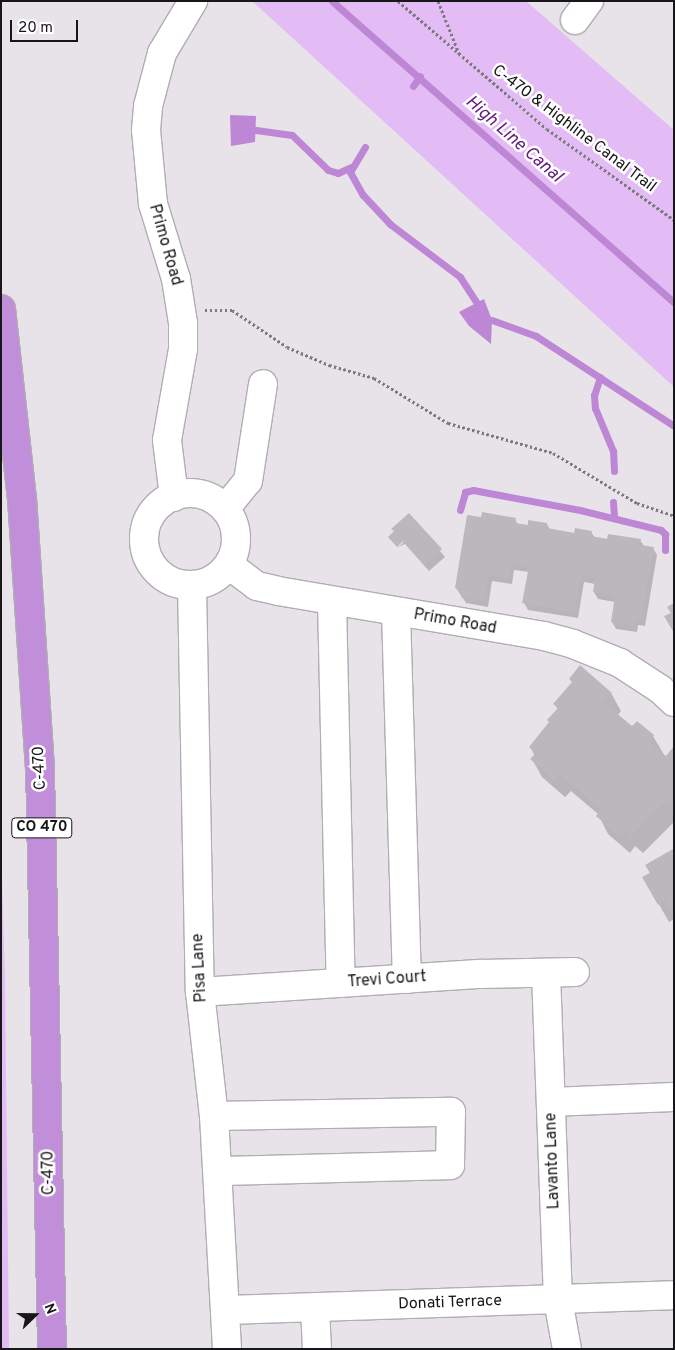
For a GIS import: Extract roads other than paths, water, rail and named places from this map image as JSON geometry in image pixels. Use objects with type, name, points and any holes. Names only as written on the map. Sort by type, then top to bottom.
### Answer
[{"type":"highway","name":"C-470","points":[[1,309],[22,498],[39,749],[52,1349]]},
{"type":"street","name":"Primo Road","points":[[174,497],[167,440],[183,349],[183,323],[176,279],[153,204],[146,130],[148,106],[162,54],[193,1]]},
{"type":"street","points":[[225,509],[248,481],[264,384]]},
{"type":"street","points":[[198,494],[213,499],[225,509],[236,536],[229,564],[206,583],[192,586],[164,578],[146,553],[144,538],[147,522],[155,509],[174,497],[198,494]]},
{"type":"street","name":"Primo Road","points":[[229,564],[257,586],[332,601],[544,636],[573,644],[620,663],[660,689],[674,702]]},
{"type":"street","name":"Pisa Lane","points":[[192,586],[200,992],[214,1116],[227,1349]]},
{"type":"street","points":[[332,601],[341,983]]},
{"type":"street","points":[[396,612],[407,979]]},
{"type":"street","name":"Trevi Court","points":[[200,992],[407,979],[574,972]]},
{"type":"street","name":"Lavanto Lane","points":[[546,973],[558,1300],[568,1349]]},
{"type":"street","points":[[551,1102],[673,1097]]},
{"type":"street","points":[[214,1116],[451,1112],[450,1165],[218,1171]]},
{"type":"street","name":"Donati Terrace","points":[[226,1310],[674,1295]]},
{"type":"street","points":[[315,1308],[317,1349]]},
{"type":"waterway","name":"High Line Canal","points":[[332,1],[674,302]]},
{"type":"waterway","points":[[413,86],[420,76]]},
{"type":"waterway","points":[[256,130],[292,135],[328,170],[338,173],[351,167]]},
{"type":"waterway","points":[[365,147],[350,172],[363,195],[390,224],[460,277],[477,303]]},
{"type":"waterway","points":[[492,320],[536,336],[674,426]]},
{"type":"waterway","points":[[600,377],[594,395],[595,408],[613,451],[614,471]]},
{"type":"waterway","points":[[460,510],[465,492],[473,490],[580,510],[661,530],[665,534],[665,550]]},
{"type":"waterway","points":[[613,502],[614,517]]}]
